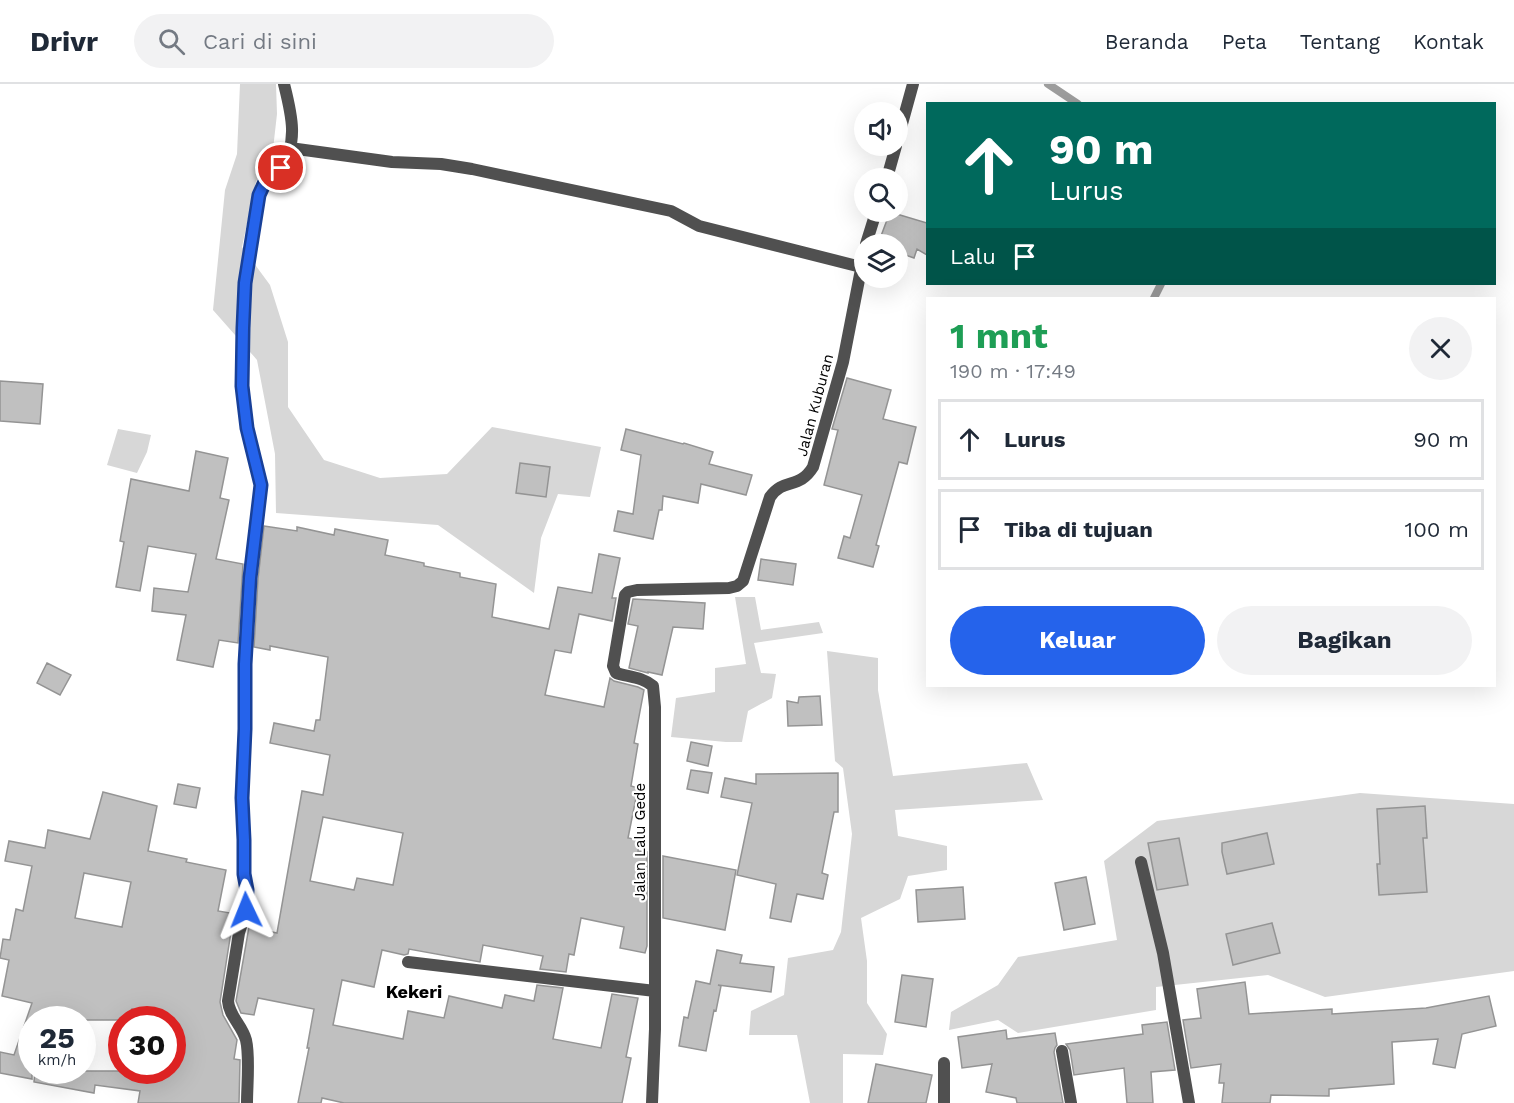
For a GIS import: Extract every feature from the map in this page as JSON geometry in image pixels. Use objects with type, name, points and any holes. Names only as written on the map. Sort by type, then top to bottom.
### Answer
[{"type":"street","points":[[247,1103],[246,1038],[230,1011],[228,995],[247,902],[242,798],[245,664],[250,578],[261,485],[247,428],[242,386],[245,283],[259,195],[264,184],[281,168],[290,148],[291,113],[285,84]]},
{"type":"street","points":[[908,103],[913,84]]},
{"type":"street","points":[[290,148],[392,162],[441,164],[472,169],[671,211],[699,226],[854,265]]},
{"type":"street","name":"Jalan Kuburan","points":[[622,609],[625,595],[628,592],[729,588],[737,586],[743,580],[770,497],[779,487],[796,483],[813,468],[843,362],[857,288]]},
{"type":"street","name":"Jalan Lalu Gede","points":[[622,609],[613,666],[616,673],[650,683],[653,686],[655,707],[655,1029],[652,1103]]},
{"type":"street","points":[[1141,862],[1163,953],[1189,1103]]},
{"type":"street","points":[[408,962],[655,991]]},
{"type":"street","points":[[1062,1051],[1071,1103]]},
{"type":"street","points":[[944,1063],[944,1103]]},
{"type":"shaded area","points":[[240,84],[276,84],[277,114],[272,158],[256,181],[242,247],[270,285],[288,342],[288,407],[324,460],[380,478],[447,474],[492,427],[601,447],[590,497],[558,494],[541,538],[534,593],[438,525],[276,513],[275,454],[257,360],[213,310],[225,190],[237,154]]},
{"type":"shaded area","points":[[118,429],[151,435],[147,452],[137,473],[107,465]]},
{"type":"shaded area","points":[[735,597],[755,597],[761,630],[819,622],[823,633],[754,643],[761,673],[776,674],[772,698],[748,711],[742,742],[671,737],[676,698],[715,692],[715,668],[746,664]]},
{"type":"shaded area","points":[[827,651],[878,658],[878,690],[893,776],[1027,763],[1043,800],[895,810],[898,836],[947,846],[947,870],[908,876],[900,899],[861,918],[867,961],[867,1003],[887,1034],[883,1055],[843,1054],[843,1103],[810,1103],[797,1035],[749,1035],[751,1011],[784,995],[788,958],[833,950],[841,932],[852,834],[843,768],[835,761]]},
{"type":"shaded area","points":[[1360,793],[1514,804],[1514,971],[1325,997],[1268,975],[1156,987],[1156,1010],[1018,1033],[998,1020],[949,1030],[951,1012],[998,985],[1018,957],[1117,940],[1104,861],[1157,821]]},
{"type":"building","points":[[908,217],[926,223],[926,254],[917,249],[914,258],[908,256],[908,234],[882,234],[886,222],[908,222]]},
{"type":"building","points":[[847,378],[891,390],[883,419],[916,427],[907,464],[899,462],[876,545],[879,546],[873,567],[838,558],[844,536],[850,538],[862,495],[824,485],[838,430],[832,429]]},
{"type":"building","points":[[0,381],[43,384],[40,424],[0,421]]},
{"type":"building","points":[[626,429],[713,452],[709,464],[752,475],[746,495],[701,484],[698,503],[663,496],[662,510],[659,510],[653,539],[614,531],[618,511],[633,514],[641,455],[621,450]]},
{"type":"building","points":[[196,451],[228,458],[220,498],[229,500],[216,559],[243,564],[238,643],[219,640],[213,667],[177,660],[186,615],[152,611],[154,588],[188,592],[196,554],[148,546],[140,591],[116,587],[124,542],[120,541],[131,479],[189,491]]},
{"type":"building","points":[[520,463],[550,467],[546,497],[516,493]]},
{"type":"building","points":[[264,526],[297,531],[297,527],[334,535],[335,529],[388,540],[385,555],[460,573],[460,577],[496,584],[492,617],[549,629],[558,587],[592,593],[599,554],[620,558],[612,598],[616,598],[612,621],[579,614],[571,653],[555,650],[545,695],[604,707],[610,678],[644,690],[634,743],[638,744],[631,786],[638,788],[628,838],[640,840],[638,851],[647,852],[647,946],[645,953],[620,948],[624,927],[581,918],[574,955],[569,954],[566,972],[540,969],[543,956],[483,945],[480,962],[409,949],[408,954],[404,955],[382,950],[374,987],[342,980],[333,1025],[403,1039],[408,1011],[444,1018],[449,996],[502,1008],[505,995],[534,1001],[537,985],[563,988],[553,1039],[601,1048],[612,994],[638,998],[626,1057],[631,1058],[622,1103],[344,1103],[322,1098],[321,1103],[298,1103],[314,1009],[258,998],[254,1015],[241,1013],[236,1001],[249,927],[277,933],[302,791],[323,795],[330,755],[270,743],[274,723],[314,731],[316,720],[320,720],[328,657],[270,646],[270,650],[254,647]],"holes":[[[323,817],[403,833],[393,885],[357,878],[354,890],[310,881]]]},
{"type":"building","points":[[761,559],[796,564],[793,585],[758,580]]},
{"type":"building","points":[[633,599],[705,603],[703,629],[673,627],[662,675],[629,668],[638,626],[628,624]]},
{"type":"building","points":[[47,663],[71,675],[60,695],[37,683]]},
{"type":"building","points":[[820,696],[822,725],[788,726],[787,701],[798,703],[799,697]]},
{"type":"building","points":[[691,742],[712,746],[708,766],[687,761]]},
{"type":"building","points":[[691,770],[712,773],[708,793],[687,789]]},
{"type":"building","points":[[838,773],[838,812],[834,812],[822,873],[828,875],[823,899],[797,894],[791,922],[770,918],[776,884],[737,875],[752,803],[721,797],[725,778],[756,784],[756,774]]},
{"type":"building","points":[[178,784],[200,788],[196,808],[174,804]]},
{"type":"building","points":[[103,792],[157,806],[148,851],[226,870],[218,911],[236,914],[220,1002],[223,1015],[237,1040],[234,1059],[240,1060],[239,1103],[138,1103],[140,1091],[95,1085],[94,1093],[45,1084],[96,1084],[96,1071],[108,1071],[108,1084],[186,1084],[186,1006],[108,1006],[108,1020],[96,1020],[96,1006],[31,1006],[32,1003],[2,996],[9,960],[0,958],[3,939],[10,940],[16,909],[23,911],[32,866],[5,861],[9,841],[45,848],[48,830],[90,839]],"holes":[[[84,873],[131,882],[122,927],[75,918]]]},
{"type":"building","points":[[1425,806],[1427,838],[1423,838],[1427,892],[1379,895],[1377,809]]},
{"type":"building","points":[[1267,833],[1274,864],[1227,874],[1222,843]]},
{"type":"building","points":[[1179,838],[1188,885],[1157,890],[1148,843]]},
{"type":"building","points":[[663,856],[736,870],[725,930],[663,918]]},
{"type":"building","points":[[1086,877],[1095,924],[1064,930],[1055,883]]},
{"type":"building","points":[[963,887],[965,919],[918,922],[916,890]]},
{"type":"building","points":[[1272,923],[1280,953],[1233,965],[1226,934]]},
{"type":"building","points":[[717,950],[742,955],[740,963],[774,967],[771,992],[718,985],[721,986],[706,1051],[679,1046],[684,1017],[688,1018],[696,981],[710,984]]},
{"type":"building","points":[[902,975],[933,979],[926,1027],[895,1022]]},
{"type":"building","points":[[1245,982],[1249,1014],[1332,1009],[1332,1014],[1426,1008],[1489,996],[1496,1026],[1462,1034],[1455,1068],[1433,1064],[1438,1039],[1392,1042],[1394,1084],[1329,1089],[1329,1096],[1271,1095],[1270,1103],[1222,1103],[1224,1083],[1219,1083],[1221,1064],[1191,1068],[1183,1020],[1201,1018],[1197,989]]},
{"type":"building","points":[[1167,1022],[1175,1070],[1151,1072],[1153,1103],[1127,1103],[1124,1068],[1074,1075],[1070,1050],[1066,1044],[1143,1034],[1142,1025]]},
{"type":"building","points":[[1006,1030],[1007,1039],[1055,1033],[1057,1045],[1054,1052],[1063,1103],[1017,1103],[1016,1098],[986,1092],[992,1064],[962,1068],[958,1037]]},
{"type":"building","points":[[18,1043],[18,1076],[0,1073],[0,1052],[14,1055]]},
{"type":"building","points":[[876,1064],[932,1075],[926,1103],[868,1103]]},
{"type":"waterway","points":[[1048,84],[1075,102]]},
{"type":"waterway","points":[[1154,297],[1160,285]]},
{"type":"district","name":"Kekeri","points":[[414,992]]},
{"type":"route","points":[[246,910],[242,798],[245,664],[250,578],[261,485],[247,428],[242,386],[245,283],[259,195],[264,184],[281,168]]}]
